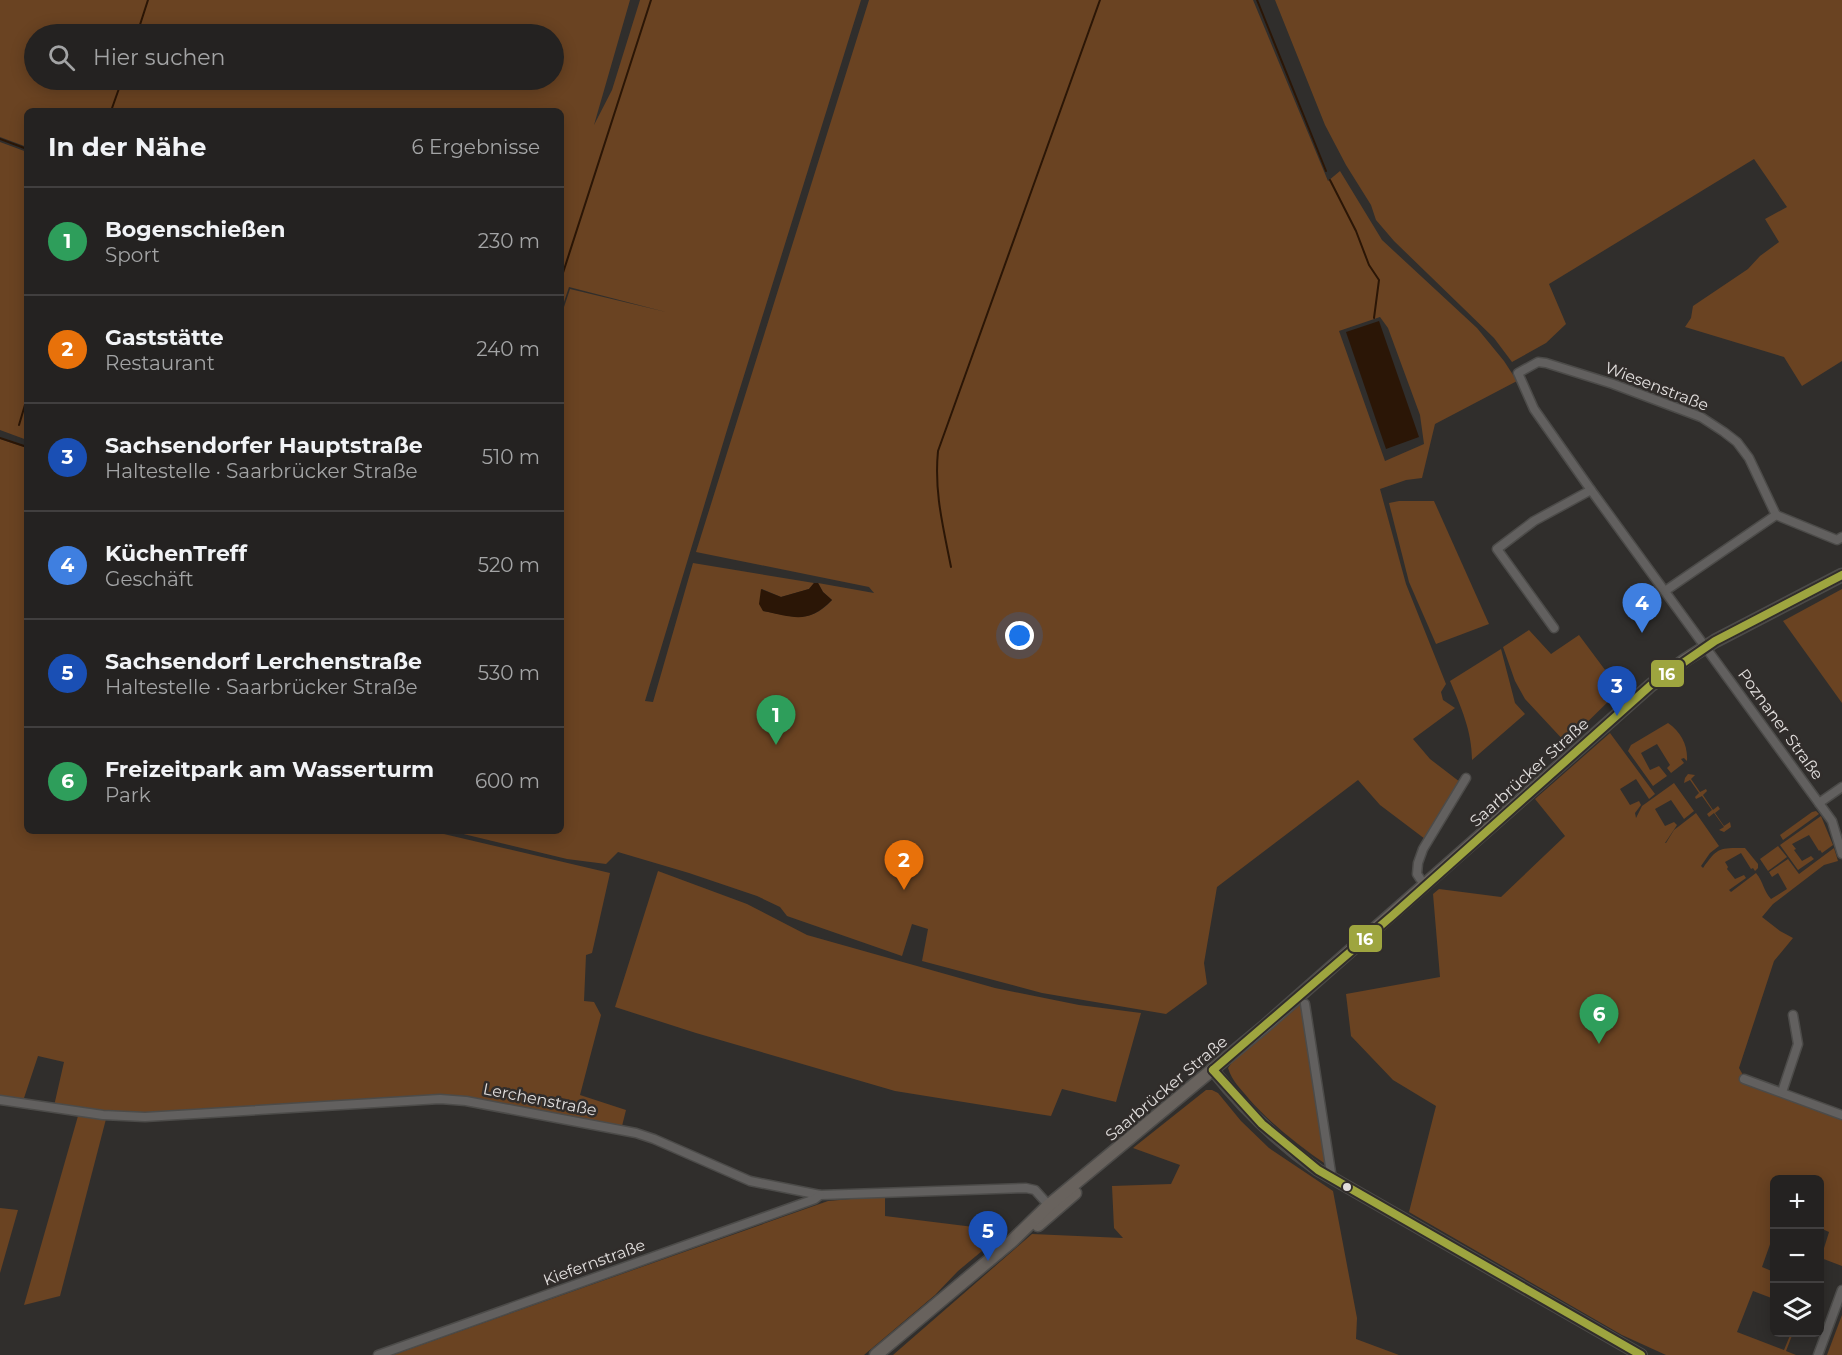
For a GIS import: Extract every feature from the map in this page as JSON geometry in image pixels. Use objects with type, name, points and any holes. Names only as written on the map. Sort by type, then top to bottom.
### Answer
[{"type":"main road","name":"Saarbrücker Straße","points":[[876,1355],[1012,1241],[1029,1232],[1052,1208],[1078,1190],[1090,1172],[1213,1070],[1651,686],[1706,647],[1842,575]]},
{"type":"main road","points":[[1213,1070],[1262,1125],[1293,1152],[1332,1179],[1641,1355]]},
{"type":"street","name":"Wiesenstraße","points":[[1518,373],[1538,362],[1546,363],[1613,384],[1701,417],[1737,442],[1749,458],[1776,515]]},
{"type":"street","name":"Poznaner Straße","points":[[1518,373],[1534,409],[1820,803],[1832,821],[1842,854]]},
{"type":"street","points":[[1554,628],[1497,549],[1534,521],[1591,490]]},
{"type":"street","points":[[1665,591],[1776,515],[1837,540],[1842,537]]},
{"type":"street","name":"Saarbrücker Straße","points":[[1425,886],[1417,874],[1420,856],[1466,778]]},
{"type":"street","points":[[1820,803],[1842,786]]},
{"type":"street","points":[[1305,1004],[1332,1179]]},
{"type":"street","points":[[1782,1092],[1798,1044],[1792,1015]]},
{"type":"street","points":[[1744,1079],[1842,1115]]},
{"type":"street","name":"Lerchenstraße","points":[[0,1101],[103,1115],[145,1117],[440,1099],[466,1101],[636,1133],[750,1181],[820,1195],[1026,1188],[1035,1190],[1052,1208]]},
{"type":"street","name":"Kiefernstraße","points":[[378,1355],[820,1195]]},
{"type":"street","points":[[1818,1355],[1842,1290]]},
{"type":"shaded area","points":[[0,0],[630,0],[594,125],[612,90],[640,0],[861,0],[645,701],[653,702],[693,563],[814,583],[809,589],[781,597],[762,589],[763,611],[783,615],[808,616],[824,608],[832,600],[823,592],[818,583],[874,593],[869,587],[696,552],[869,0],[1253,0],[1328,181],[1340,171],[1382,240],[1477,328],[1517,381],[1435,424],[1422,478],[1406,480],[1380,489],[1406,584],[1446,684],[1441,692],[1443,700],[1455,708],[1413,739],[1430,759],[1460,782],[1425,839],[1380,805],[1358,780],[1217,887],[1204,963],[1207,984],[1166,1014],[1042,993],[922,961],[928,929],[912,924],[902,956],[787,916],[780,907],[757,896],[618,852],[606,864],[567,859],[463,834],[564,834],[564,307],[570,289],[666,312],[569,287],[564,302],[564,108],[24,108],[24,146],[0,137]],"holes":[[[1380,317],[1388,328],[1420,415],[1424,444],[1385,461],[1339,331]]]},
{"type":"shaded area","points":[[1275,0],[1842,0],[1842,361],[1802,386],[1784,357],[1685,327],[1691,318],[1693,306],[1748,269],[1760,256],[1779,242],[1765,219],[1787,207],[1754,159],[1549,284],[1566,324],[1546,343],[1512,362],[1494,338],[1394,241],[1376,220],[1371,205],[1325,125]]},
{"type":"shaded area","points":[[0,142],[24,151],[24,439],[0,430]]},
{"type":"shaded area","points":[[1379,321],[1419,437],[1386,449],[1346,332]]},
{"type":"shaded area","points":[[0,439],[24,447],[24,834],[444,834],[610,873],[592,953],[586,955],[584,1001],[594,1002],[601,1015],[580,1095],[626,1110],[622,1126],[480,1099],[441,1096],[119,1114],[54,1106],[64,1062],[38,1056],[23,1101],[0,1098]]},
{"type":"shaded area","points":[[1434,501],[1489,624],[1436,644],[1409,582],[1389,503]]},
{"type":"shaded area","points":[[814,583],[818,583],[823,592],[832,600],[815,613],[792,617],[763,611],[759,604],[761,589],[781,597],[809,589]]},
{"type":"shaded area","points":[[1842,589],[1842,703],[1783,621]]},
{"type":"shaded area","points":[[1529,630],[1551,654],[1579,635],[1620,690],[1566,743],[1525,699],[1515,681],[1503,647]]},
{"type":"shaded area","points":[[1501,649],[1515,703],[1525,714],[1472,760],[1468,729],[1450,681]]},
{"type":"shaded area","points":[[1668,723],[1683,739],[1687,761],[1684,758],[1681,759],[1684,763],[1671,773],[1667,768],[1670,765],[1657,744],[1641,753],[1650,770],[1659,766],[1667,776],[1653,786],[1628,751],[1631,745]]},
{"type":"shaded area","points":[[1610,733],[1655,794],[1649,799],[1636,779],[1620,789],[1630,805],[1639,801],[1641,805],[1635,813],[1636,818],[1642,806],[1674,783],[1694,811],[1684,819],[1671,800],[1655,809],[1665,826],[1674,822],[1677,825],[1665,843],[1674,830],[1696,813],[1719,846],[1710,853],[1701,866],[1703,868],[1716,852],[1730,848],[1745,848],[1758,864],[1755,871],[1751,869],[1741,853],[1725,862],[1727,869],[1735,879],[1744,875],[1746,878],[1729,890],[1731,892],[1756,873],[1771,899],[1787,889],[1778,873],[1772,877],[1769,872],[1788,859],[1799,874],[1834,848],[1838,861],[1824,865],[1773,904],[1762,917],[1793,938],[1774,961],[1739,1068],[1743,1075],[1741,1082],[1842,1120],[1842,1266],[1824,1259],[1824,1248],[1829,1232],[1824,1230],[1824,1175],[1770,1175],[1770,1244],[1762,1267],[1770,1270],[1770,1297],[1753,1291],[1737,1332],[1784,1350],[1789,1337],[1791,1337],[1786,1351],[1796,1355],[1666,1355],[1622,1335],[1409,1212],[1436,1106],[1393,1080],[1351,1036],[1346,994],[1440,977],[1433,894],[1439,889],[1501,897],[1565,836],[1535,799]]},
{"type":"shaded area","points":[[1688,774],[1695,775],[1691,779],[1700,792],[1706,789],[1703,795],[1713,810],[1718,806],[1720,809],[1715,813],[1724,826],[1730,822],[1731,827],[1724,832],[1719,830],[1724,827],[1714,813],[1709,817],[1707,814],[1712,810],[1702,796],[1696,799],[1699,793],[1690,780],[1684,783]]},
{"type":"shaded area","points":[[1816,811],[1819,814],[1783,840],[1780,835]]},
{"type":"shaded area","points":[[1821,816],[1833,845],[1822,853],[1809,835],[1792,844],[1802,861],[1811,856],[1814,859],[1798,870],[1780,845]]},
{"type":"shaded area","points":[[1778,846],[1787,857],[1768,871],[1760,859]]},
{"type":"shaded area","points":[[658,871],[747,904],[807,935],[995,988],[1079,1005],[1141,1013],[1116,1102],[1062,1089],[1051,1116],[895,1091],[615,1007]]},
{"type":"shaded area","points":[[1302,1003],[1327,1165],[1267,1117],[1237,1085],[1228,1068],[1232,1062]]},
{"type":"shaded area","points":[[1206,1090],[1218,1093],[1241,1121],[1269,1148],[1333,1191],[1357,1318],[1356,1339],[1399,1355],[893,1355],[1032,1234],[1123,1238],[1114,1228],[1112,1186],[1171,1184],[1180,1165],[1133,1148]]},
{"type":"shaded area","points":[[78,1116],[106,1119],[60,1296],[24,1305]]},
{"type":"shaded area","points":[[885,1196],[885,1216],[1006,1231],[864,1355],[393,1355],[828,1201]]},
{"type":"shaded area","points":[[0,1208],[18,1210],[0,1273]]},
{"type":"shaded area","points":[[1842,1315],[1842,1355],[1827,1355]]},
{"type":"waterway","points":[[140,24],[148,0]]},
{"type":"waterway","points":[[564,270],[651,0]]},
{"type":"waterway","points":[[951,567],[938,495],[938,451],[1100,0]]},
{"type":"waterway","points":[[1257,0],[1326,171]]},
{"type":"waterway","points":[[112,108],[118,90]]},
{"type":"waterway","points":[[0,139],[24,148]]},
{"type":"waterway","points":[[1330,180],[1356,231],[1369,265],[1379,280],[1374,318]]},
{"type":"waterway","points":[[19,425],[24,408]]},
{"type":"waterway","points":[[0,438],[24,446]]},
{"type":"transit line","name":"16","points":[[1213,1070],[1393,915],[1651,685],[1715,641],[1842,575]]},
{"type":"transit line","name":"16","points":[[1213,1070],[1262,1124],[1318,1170],[1641,1355]]},
{"type":"place","name":"KüchenTreff","points":[[1642,633]]},
{"type":"place","name":"Sachsendorfer Hauptstraße","points":[[1617,716]]},
{"type":"place","name":"Bogenschießen","points":[[776,745]]},
{"type":"place","name":"Gaststätte","points":[[904,890]]},
{"type":"place","name":"Freizeitpark am Wasserturm","points":[[1599,1044]]},
{"type":"place","name":"Sachsendorf Lerchenstraße","points":[[988,1261]]}]
